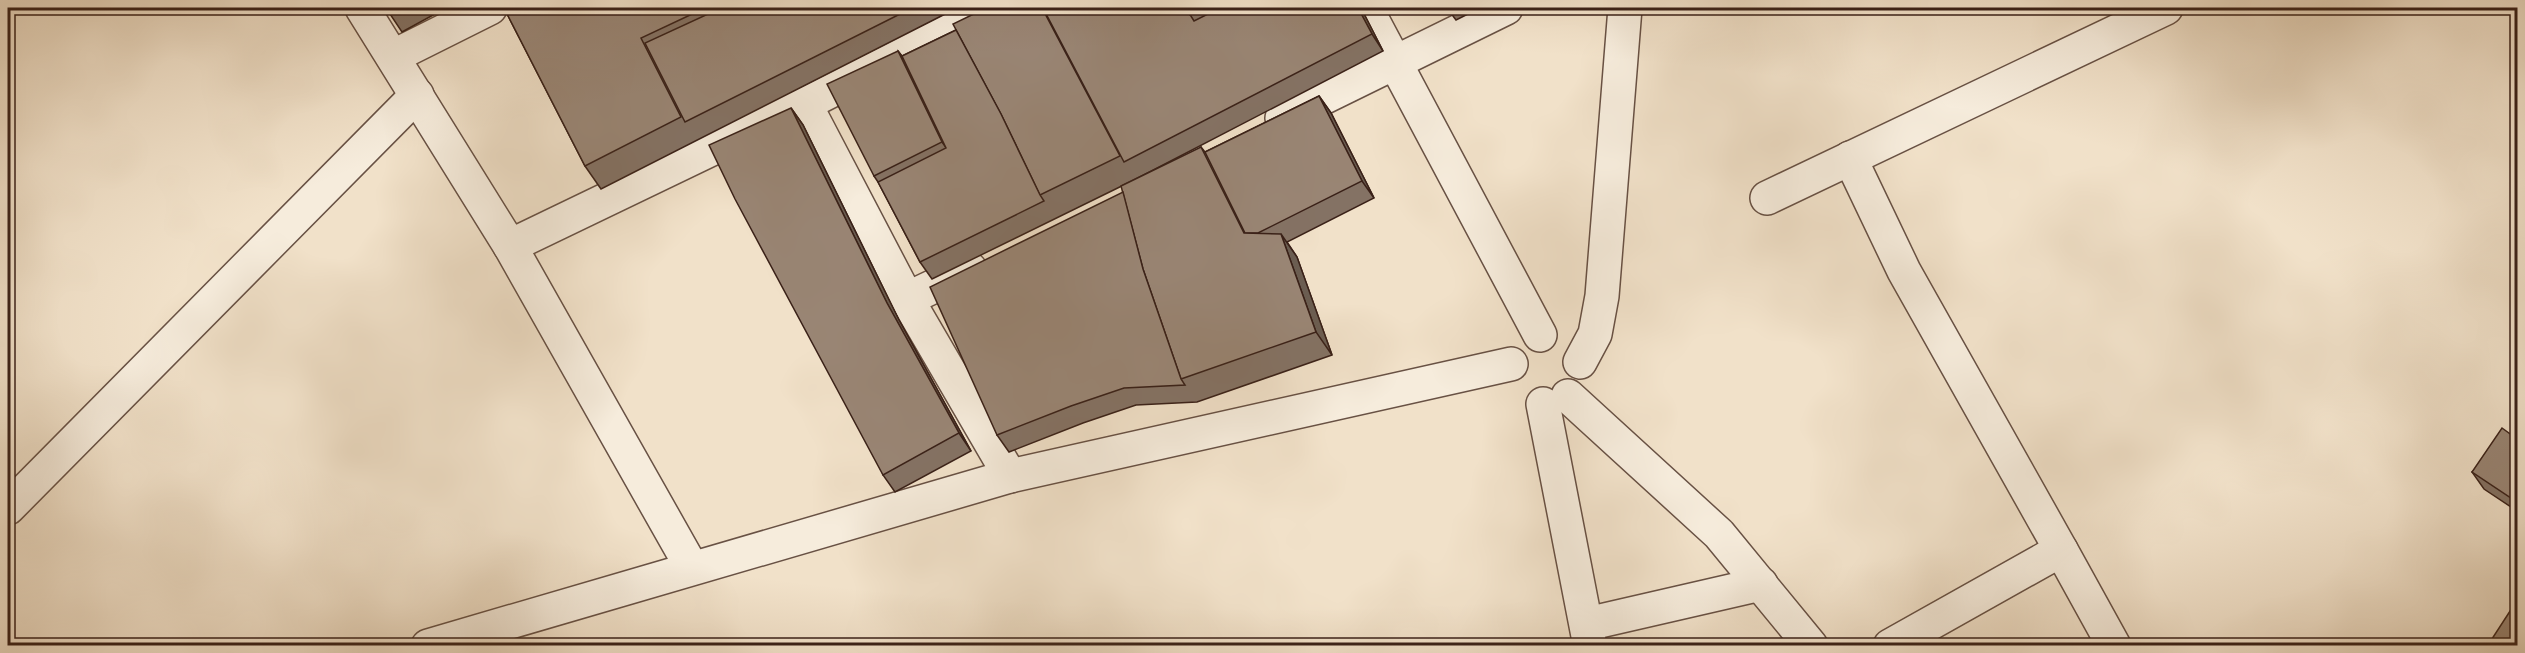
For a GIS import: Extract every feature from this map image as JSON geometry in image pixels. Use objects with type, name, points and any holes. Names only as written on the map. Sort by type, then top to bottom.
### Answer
[{"type":"street","points":[[362,8],[394,56],[510,246],[692,568]]},
{"type":"street","points":[[394,56],[490,8]]},
{"type":"street","points":[[510,246],[805,104],[994,8]]},
{"type":"street","points":[[1366,8],[1540,336]]},
{"type":"street","points":[[1257,130],[1506,8]]},
{"type":"street","points":[[1580,362],[1572,347],[1557,337],[1540,336],[1521,345],[1511,364],[1511,376],[1522,395],[1532,401],[1556,400],[1576,387],[1580,374],[1580,362],[1594,334],[1602,296],[1625,8]]},
{"type":"street","points":[[1767,198],[2166,8]]},
{"type":"street","points":[[8,508],[417,94]]},
{"type":"street","points":[[805,104],[907,299],[1010,476]]},
{"type":"street","points":[[1850,158],[1904,271],[2114,645]]},
{"type":"street","points":[[907,299],[992,258]]},
{"type":"street","points":[[428,645],[1010,476],[1511,364]]},
{"type":"street","points":[[1556,400],[1719,534],[1811,645]]},
{"type":"street","points":[[1556,400],[1589,635],[1761,584]]},
{"type":"street","points":[[1890,645],[2061,550]]},
{"type":"building","points":[[504,8],[705,8],[641,38],[681,117],[585,166]]},
{"type":"building","points":[[721,8],[912,8],[685,122],[645,43]]},
{"type":"building","points":[[986,8],[1042,8],[1120,156],[1040,195],[1001,114],[953,24]]},
{"type":"building","points":[[1043,8],[1186,8],[1194,21],[1220,8],[1358,8],[1372,34],[1124,162]]},
{"type":"building","points":[[1186,8],[1205,8],[1190,15]]},
{"type":"building","points":[[956,30],[1044,201],[920,262],[878,182],[946,148],[902,56]]},
{"type":"building","points":[[898,51],[942,142],[874,176],[827,84]]},
{"type":"building","points":[[1319,96],[1362,181],[1258,233],[1245,233],[1205,152]]},
{"type":"building","points":[[791,108],[887,303],[959,433],[883,475],[735,199],[709,145]]},
{"type":"building","points":[[1201,147],[1244,233],[1281,234],[1316,332],[1181,379],[1143,269],[1121,186]]},
{"type":"building","points":[[1123,192],[1143,269],[1185,385],[1124,388],[997,435],[930,287]]},
{"type":"building","points":[[2502,428],[2517,439],[2517,502],[2472,472]]},
{"type":"building","points":[[2514,605],[2517,608],[2517,645],[2488,645]]}]
